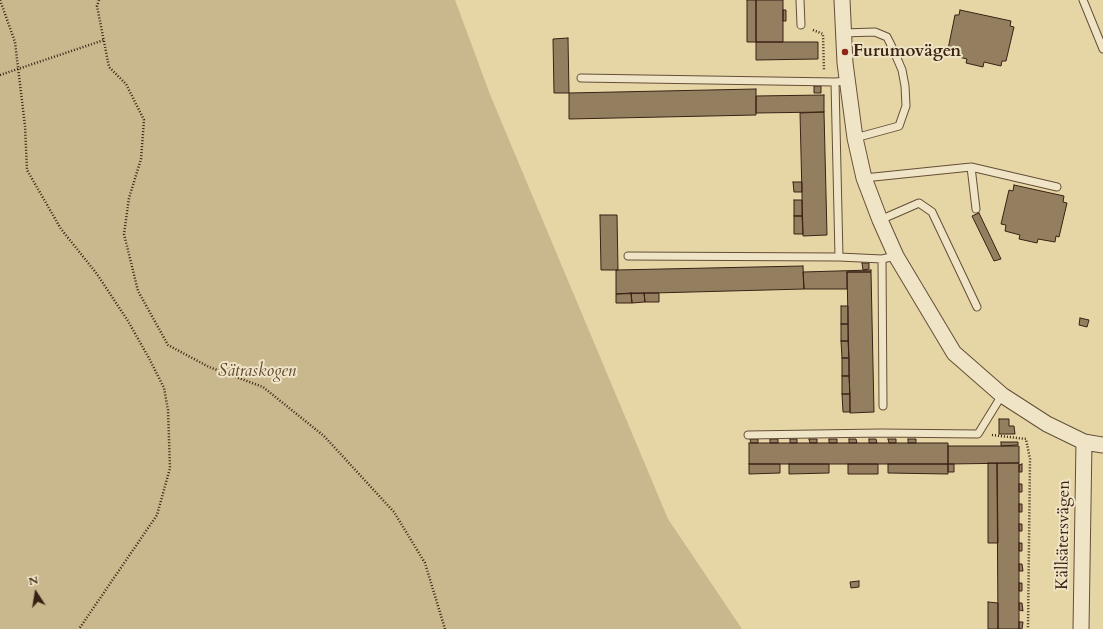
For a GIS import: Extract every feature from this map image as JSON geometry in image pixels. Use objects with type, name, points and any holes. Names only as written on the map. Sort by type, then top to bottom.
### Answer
[{"type":"street","points":[[842,0],[845,63],[841,81],[864,178],[880,220],[889,258],[954,353],[1002,395],[1047,424],[1084,442],[1103,446]]},
{"type":"street","name":"Källsätersvägen","points":[[1081,629],[1084,442]]},
{"type":"lane","points":[[800,0],[801,25]]},
{"type":"lane","points":[[1083,0],[1103,49]]},
{"type":"lane","points":[[843,33],[874,32],[887,37],[894,49],[902,70],[905,86],[906,106],[899,126],[855,138]]},
{"type":"lane","points":[[581,78],[841,81],[839,257]]},
{"type":"lane","points":[[864,178],[971,167],[1057,187]]},
{"type":"lane","points":[[971,167],[976,209]]},
{"type":"lane","points":[[880,220],[919,203],[932,212],[977,307]]},
{"type":"lane","points":[[628,256],[889,258],[883,406]]},
{"type":"lane","points":[[748,435],[880,433],[978,434],[1002,395]]},
{"type":"path","points":[[0,0],[14,42],[25,126],[27,170],[61,229],[97,274],[128,321],[164,388],[168,410],[170,468],[157,515],[79,629]]},
{"type":"path","points":[[98,0],[97,6],[109,67],[126,84],[144,120],[141,159],[130,198],[124,234],[138,291],[168,345],[209,367],[263,387],[324,436],[394,512],[425,563],[445,629]]},
{"type":"path","points":[[801,25],[823,34],[824,70],[841,81]]},
{"type":"path","points":[[0,75],[104,40]]},
{"type":"path","points":[[978,434],[1026,439],[1030,459],[1028,629]]},
{"type":"green space","name":"Sätraskogen","points":[[0,0],[455,0],[491,97],[668,519],[742,629],[0,629]]},
{"type":"building","points":[[747,0],[756,0],[756,42],[747,42]]},
{"type":"building","points":[[756,0],[783,0],[783,42],[756,42]]},
{"type":"building","points":[[783,10],[786,10],[786,21],[783,21]]},
{"type":"building","points":[[960,10],[1011,21],[1010,26],[1014,27],[1006,61],[1002,61],[1001,66],[984,62],[983,67],[966,63],[967,59],[950,55],[952,49],[948,49],[955,15],[959,15]]},
{"type":"building","points":[[568,38],[569,93],[554,93],[553,39]]},
{"type":"building","points":[[756,42],[818,42],[818,59],[756,60]]},
{"type":"building","points":[[814,86],[821,86],[821,93],[814,93]]},
{"type":"building","points":[[756,89],[756,115],[569,119],[569,93]]},
{"type":"building","points":[[824,95],[824,112],[756,113],[756,96]]},
{"type":"building","points":[[824,112],[827,235],[803,236],[800,113]]},
{"type":"building","points":[[793,182],[802,182],[802,192],[794,192]]},
{"type":"building","points":[[1014,185],[1064,196],[1063,202],[1067,203],[1059,237],[1056,236],[1055,242],[1038,239],[1037,243],[1019,239],[1020,235],[1005,231],[1006,225],[1001,224],[1009,190],[1013,191]]},
{"type":"building","points":[[794,200],[802,200],[802,216],[794,216]]},
{"type":"building","points":[[979,213],[1001,259],[994,261],[972,216]]},
{"type":"building","points":[[600,215],[617,215],[618,270],[601,270]]},
{"type":"building","points":[[794,216],[802,216],[803,234],[794,234]]},
{"type":"building","points":[[862,263],[869,263],[869,269],[863,270]]},
{"type":"building","points":[[803,266],[804,289],[616,294],[616,270]]},
{"type":"building","points":[[871,270],[871,272],[847,272],[847,289],[804,289],[803,272]]},
{"type":"building","points":[[847,272],[871,272],[874,412],[850,413]]},
{"type":"building","points":[[631,293],[644,293],[645,302],[632,303]]},
{"type":"building","points":[[631,293],[632,303],[616,303],[616,294]]},
{"type":"building","points":[[644,293],[659,293],[659,302],[645,302]]},
{"type":"building","points":[[841,306],[848,306],[848,324],[841,324]]},
{"type":"building","points":[[1080,318],[1089,320],[1087,327],[1079,325]]},
{"type":"building","points":[[841,324],[848,324],[848,341],[841,341]]},
{"type":"building","points":[[841,341],[848,341],[849,358],[842,358]]},
{"type":"building","points":[[842,358],[849,358],[849,376],[842,376]]},
{"type":"building","points":[[842,376],[849,376],[850,394],[842,394]]},
{"type":"building","points":[[842,394],[850,394],[850,412],[843,412]]},
{"type":"building","points":[[999,419],[1009,419],[1009,426],[1014,426],[1015,434],[999,434]]},
{"type":"building","points":[[750,439],[758,439],[758,443],[751,443]]},
{"type":"building","points":[[770,439],[778,439],[778,443],[770,443]]},
{"type":"building","points":[[790,439],[797,439],[797,443],[790,443]]},
{"type":"building","points":[[809,439],[817,439],[817,443],[810,443]]},
{"type":"building","points":[[829,439],[837,439],[837,443],[829,443]]},
{"type":"building","points":[[849,439],[856,439],[857,443],[849,443]]},
{"type":"building","points":[[869,439],[876,439],[877,443],[869,443]]},
{"type":"building","points":[[888,439],[896,439],[896,443],[889,443]]},
{"type":"building","points":[[908,439],[916,439],[916,443],[908,443]]},
{"type":"building","points":[[1001,442],[1018,442],[1018,445],[1001,446]]},
{"type":"building","points":[[749,443],[948,443],[948,464],[749,464]]},
{"type":"building","points":[[948,446],[1019,446],[1019,463],[948,464]]},
{"type":"building","points":[[988,463],[997,463],[998,543],[988,543]]},
{"type":"building","points":[[997,463],[1019,463],[1019,629],[998,629]]},
{"type":"building","points":[[749,464],[780,464],[780,473],[749,474]]},
{"type":"building","points":[[789,464],[829,464],[829,473],[789,474]]},
{"type":"building","points":[[848,464],[878,464],[878,474],[848,474]]},
{"type":"building","points":[[888,464],[948,464],[948,474],[888,473]]},
{"type":"building","points":[[948,464],[954,464],[954,472],[948,472]]},
{"type":"building","points":[[1022,464],[1022,472],[1019,472],[1019,465]]},
{"type":"building","points":[[1019,484],[1022,484],[1022,492],[1019,492]]},
{"type":"building","points":[[1019,504],[1022,504],[1022,512],[1019,512]]},
{"type":"building","points":[[1019,524],[1022,524],[1022,531],[1019,531]]},
{"type":"building","points":[[1019,543],[1022,543],[1022,551],[1019,551]]},
{"type":"building","points":[[1019,564],[1022,564],[1023,571],[1019,571]]},
{"type":"building","points":[[859,581],[859,587],[851,588],[850,582]]},
{"type":"building","points":[[1019,583],[1022,583],[1022,591],[1019,591]]},
{"type":"building","points":[[988,602],[998,603],[998,629],[988,629]]},
{"type":"building","points":[[1019,603],[1022,603],[1023,611],[1019,610]]},
{"type":"building","points":[[1019,622],[1023,622],[1022,629],[1019,629]]},
{"type":"place","name":"Furumovägen","points":[[845,52]]}]
